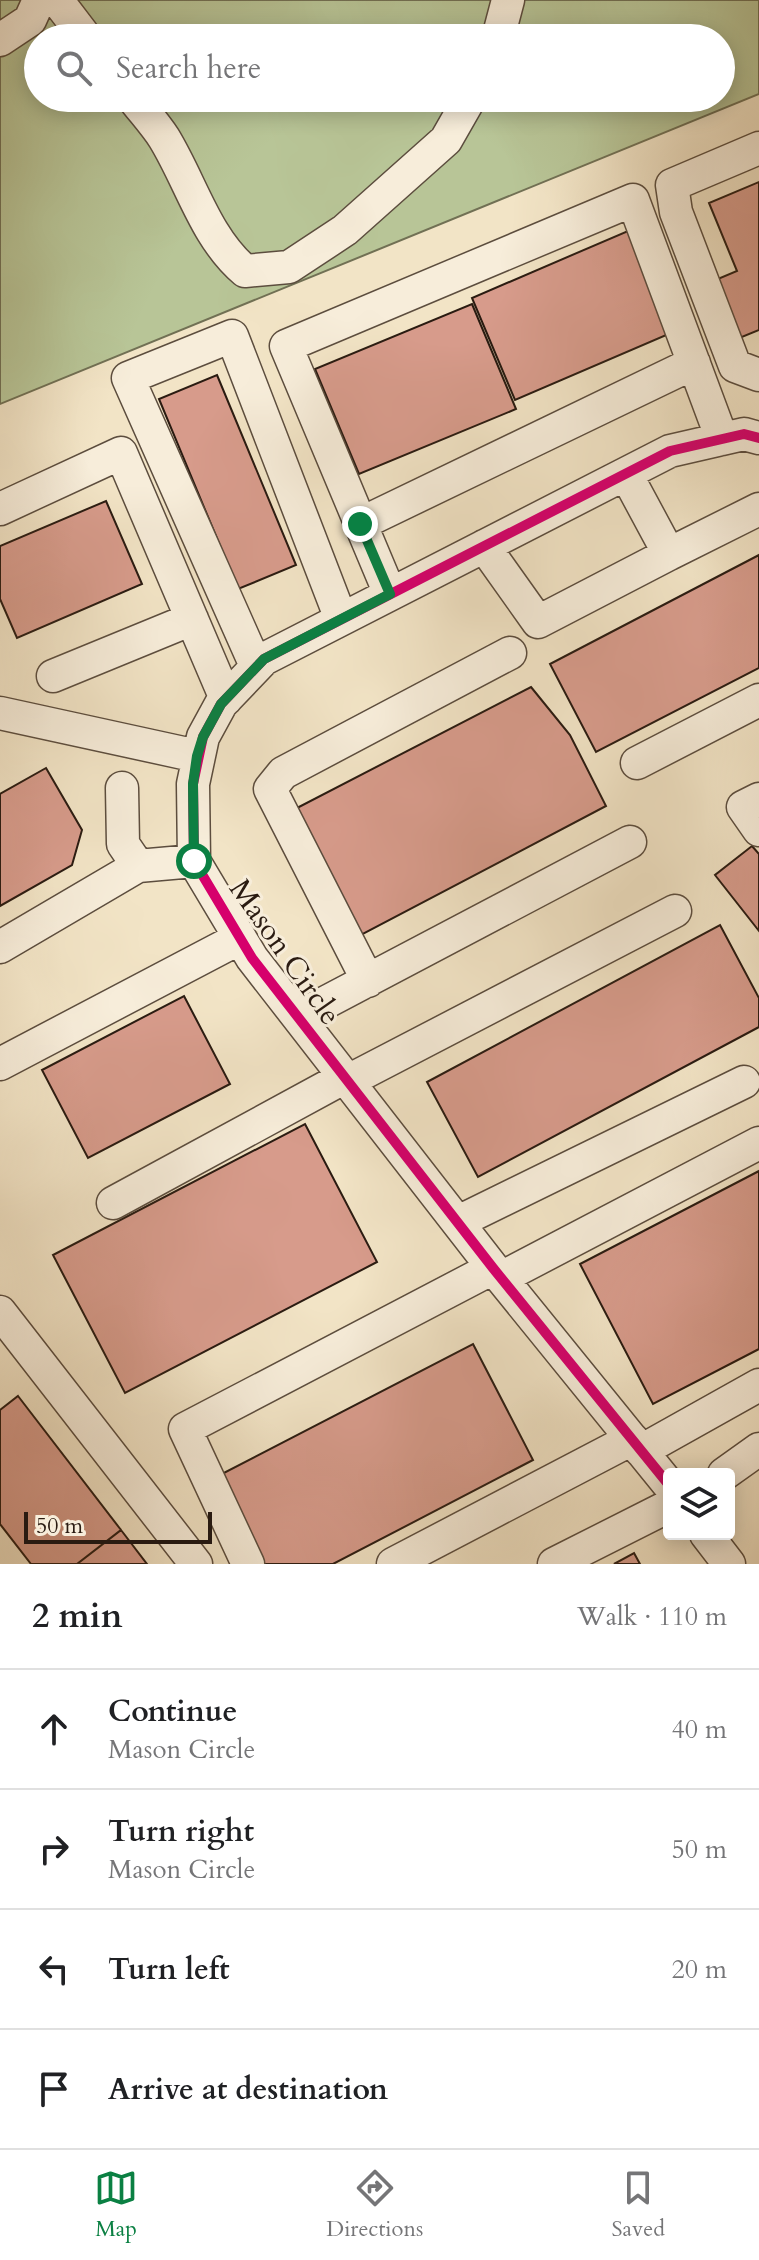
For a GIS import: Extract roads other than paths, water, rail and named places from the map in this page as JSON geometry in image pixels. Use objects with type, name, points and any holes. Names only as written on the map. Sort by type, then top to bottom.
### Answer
[{"type":"street","points":[[0,40],[30,20],[39,0]]},
{"type":"street","points":[[57,0],[75,24]]},
{"type":"street","points":[[502,24],[508,0]]},
{"type":"street","points":[[144,112],[164,137],[216,237],[230,259],[245,271],[289,267],[345,230],[446,140],[462,112]]},
{"type":"street","points":[[759,148],[672,185],[676,212],[735,366],[759,375]]},
{"type":"street","points":[[390,594],[286,346],[633,200],[722,439]]},
{"type":"street","points":[[256,666],[128,378],[232,336],[341,619]]},
{"type":"street","points":[[360,524],[694,363]]},
{"type":"street","name":"Mason Circle","points":[[663,1478],[497,1273],[252,958],[194,861],[193,784],[203,737],[226,699],[264,659],[670,451],[744,434],[759,438]]},
{"type":"street","points":[[0,509],[121,453],[226,699]]},
{"type":"street","points":[[626,474],[669,554]]},
{"type":"street","points":[[484,546],[538,622],[759,509]]},
{"type":"street","points":[[53,676],[192,619]]},
{"type":"street","points":[[368,981],[270,789],[283,773],[510,653]]},
{"type":"street","points":[[637,763],[759,700]]},
{"type":"street","points":[[0,713],[197,756]]},
{"type":"street","points":[[122,788],[123,844],[138,866]]},
{"type":"street","points":[[759,799],[743,807],[759,830]]},
{"type":"street","points":[[298,1017],[630,842]]},
{"type":"street","points":[[0,947],[138,866],[194,861]]},
{"type":"street","points":[[113,1203],[346,1079],[675,911]]},
{"type":"street","points":[[0,1064],[240,938]]},
{"type":"street","points":[[458,1222],[744,1082]]},
{"type":"street","points":[[248,1564],[185,1429],[759,1143]]},
{"type":"street","points":[[0,1312],[196,1564]]},
{"type":"street","points":[[393,1564],[759,1385]]},
{"type":"street","points":[[732,1468],[759,1449]]},
{"type":"street","points":[[554,1564],[663,1509]]},
{"type":"street","points":[[711,1540],[729,1564]]}]
